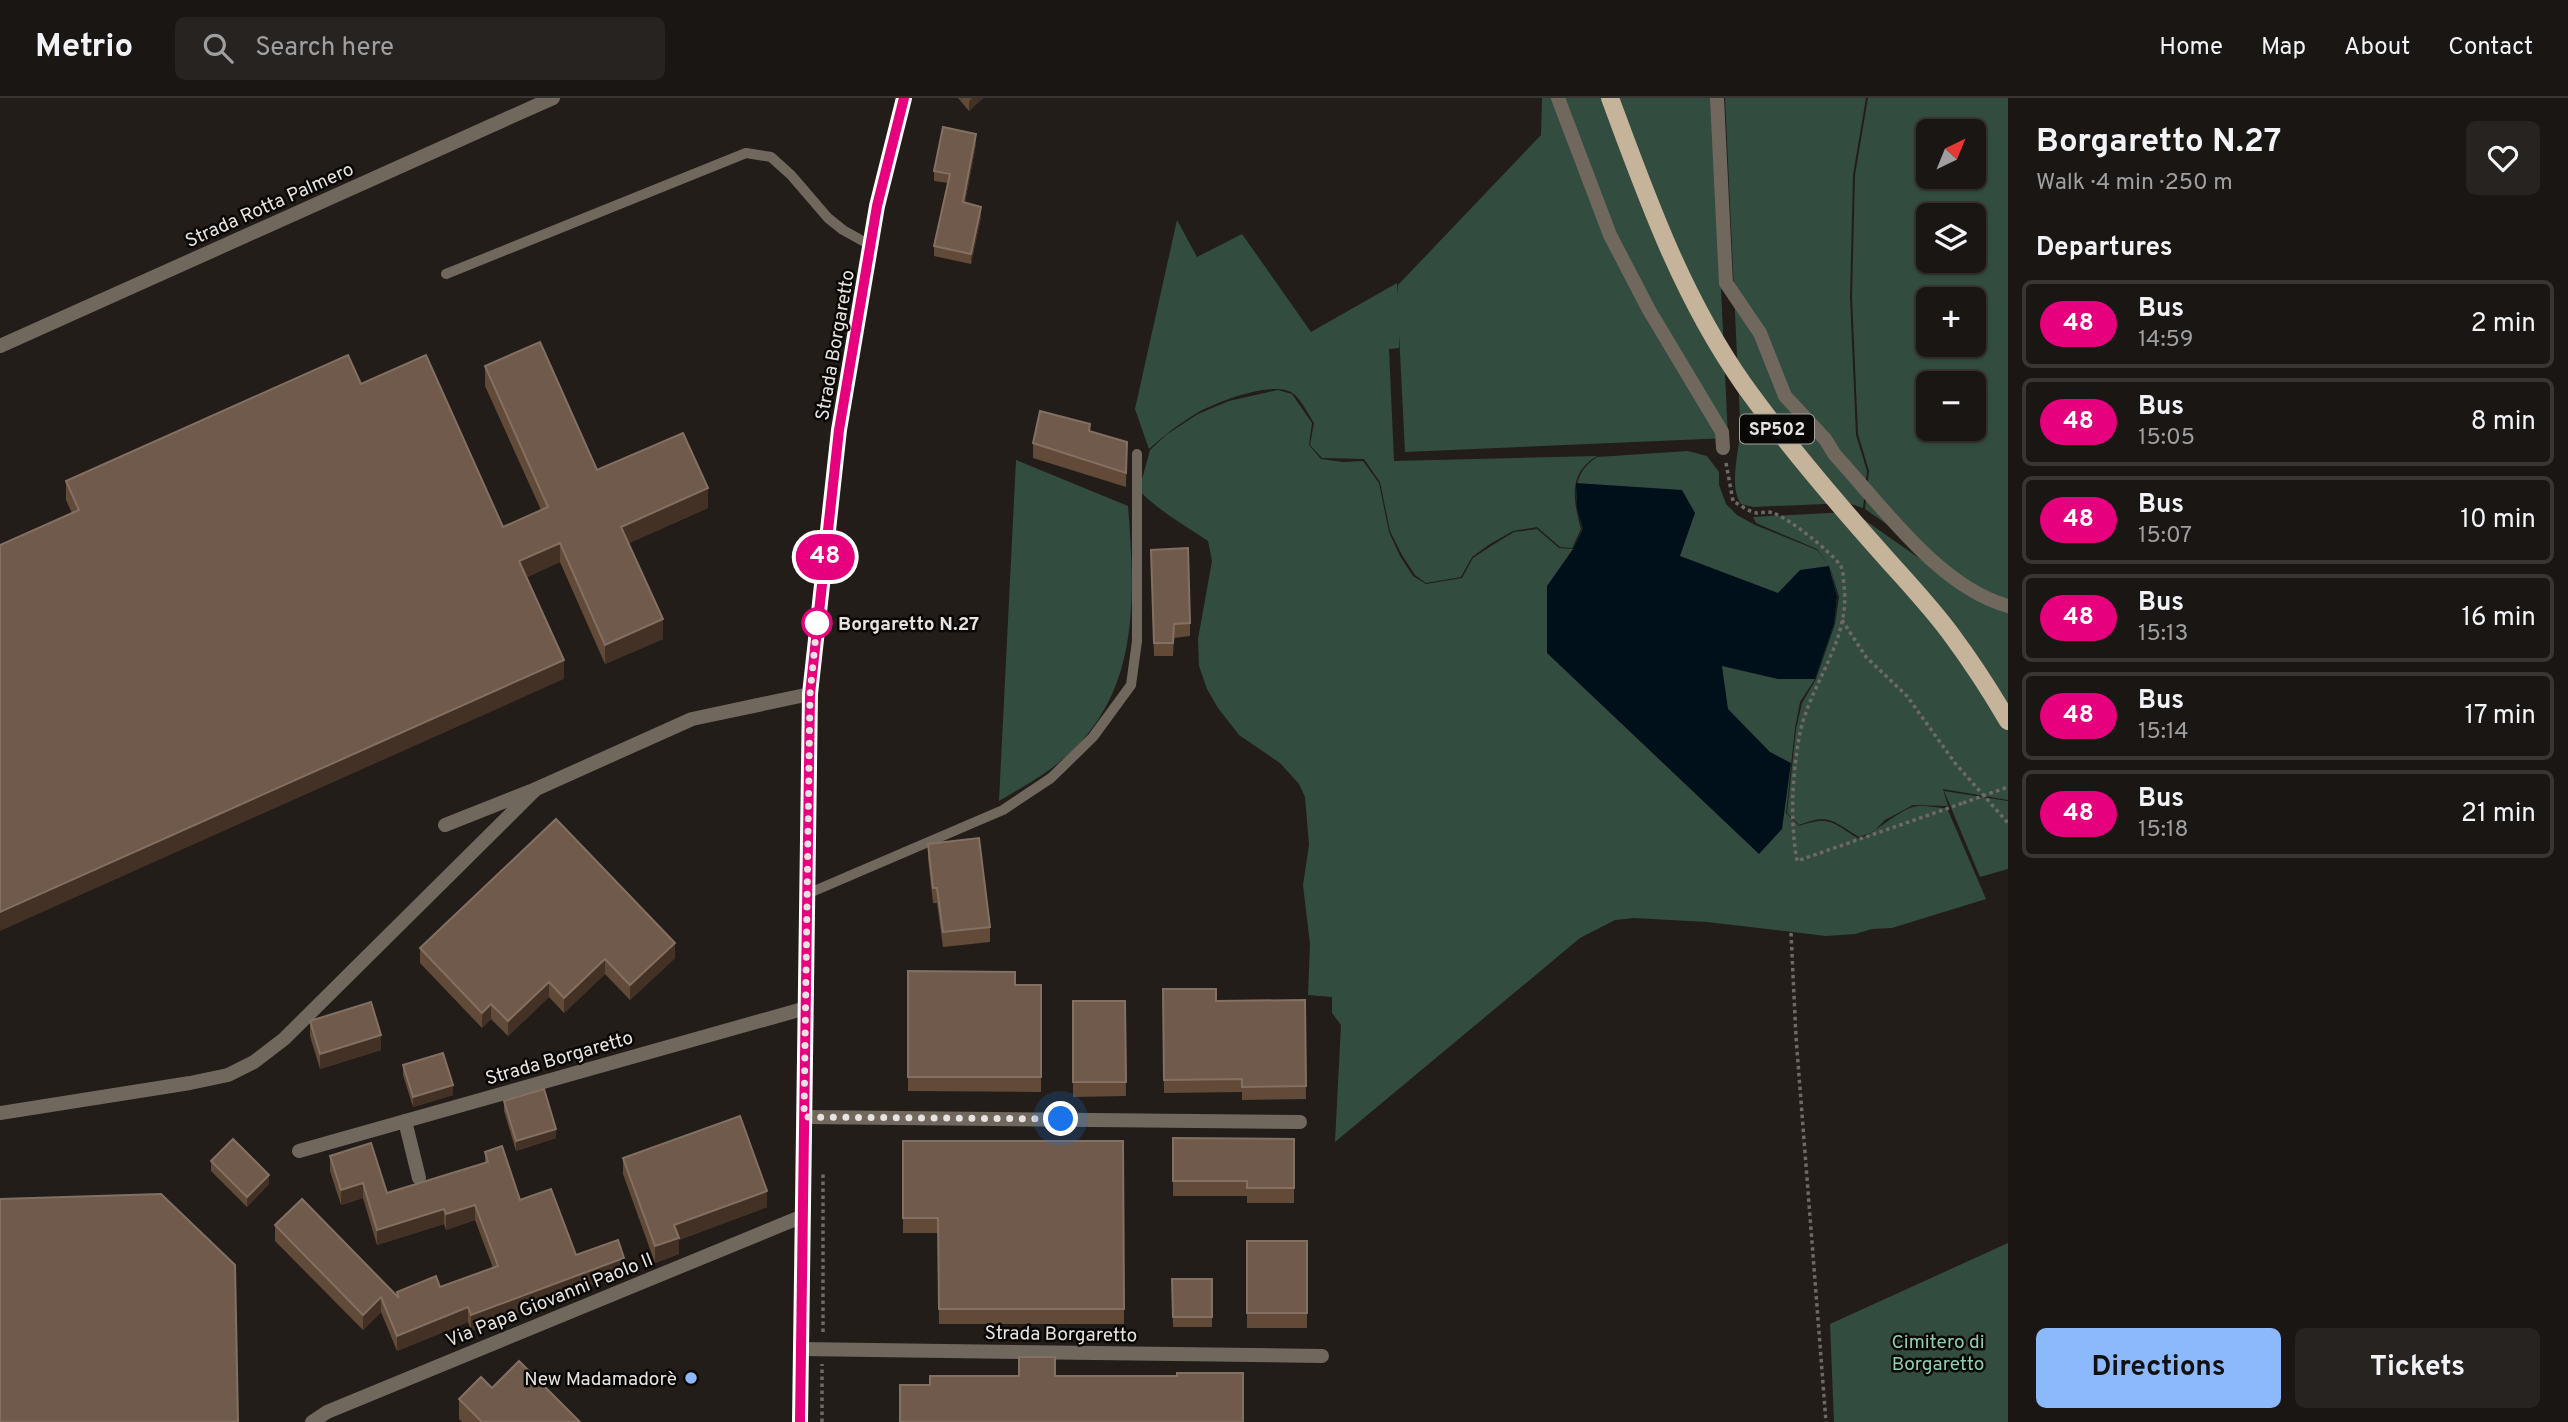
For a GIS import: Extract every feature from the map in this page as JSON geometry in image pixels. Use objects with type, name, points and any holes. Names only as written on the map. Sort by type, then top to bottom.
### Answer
[{"type":"main road","name":"SP502","points":[[1610,98],[1669,252],[1693,300],[1735,371],[1809,469],[1921,596],[1953,637],[2008,721]]},
{"type":"street","name":"Strada Rotta Palmero","points":[[0,346],[553,98]]},
{"type":"street","name":"Strada Borgaretto","points":[[800,1422],[810,694],[839,430],[877,206],[904,98]]},
{"type":"street","points":[[1558,98],[1610,235],[1649,310],[1722,432],[1723,449]]},
{"type":"street","points":[[1717,98],[1726,283],[1760,333],[1785,396],[1825,439],[1835,455],[1944,572],[1986,600],[2008,606]]},
{"type":"street","points":[[445,825],[536,789],[692,719],[810,694]]},
{"type":"street","points":[[0,1113],[190,1083],[228,1074],[254,1062],[284,1039],[536,789]]},
{"type":"street","name":"Strada Borgaretto","points":[[299,1151],[806,1008]]},
{"type":"street","points":[[804,1117],[1300,1122]]},
{"type":"street","points":[[405,1121],[419,1178]]},
{"type":"street","name":"Via Papa Giovanni Paolo II","points":[[312,1422],[327,1412],[803,1216]]},
{"type":"street","name":"Strada Borgaretto","points":[[800,1349],[1322,1356]]},
{"type":"lane","points":[[446,274],[746,153],[771,157],[791,175],[828,218],[870,245]]},
{"type":"lane","points":[[807,894],[1003,810],[1051,778],[1093,737],[1131,685],[1137,641],[1137,454]]},
{"type":"path","points":[[1723,449],[1733,501],[1755,513],[1772,512],[1814,539],[1842,567],[1845,597],[1842,620],[1833,655],[1819,678],[1799,737],[1793,786],[1792,831],[1797,861],[2008,787]]},
{"type":"path","points":[[1842,620],[1866,657],[1907,696],[1955,763],[2008,823]]},
{"type":"path","points":[[1791,933],[1796,1037],[1826,1422]]},
{"type":"path","points":[[821,1422],[823,1168]]},
{"type":"green space","points":[[1542,98],[1712,98],[1728,438],[1405,452],[1399,333],[1399,348],[1389,349],[1394,461],[1597,456],[1581,470],[1577,479],[1575,498],[1581,529],[1572,548],[1560,547],[1537,527],[1513,531],[1472,557],[1461,577],[1426,583],[1415,575],[1390,531],[1380,482],[1364,459],[1322,458],[1310,445],[1314,423],[1291,392],[1282,389],[1257,391],[1217,404],[1184,421],[1149,449],[1135,409],[1177,220],[1197,257],[1242,234],[1311,332],[1397,283],[1398,295],[1398,285],[1541,135]]},
{"type":"green space","points":[[1725,98],[1866,98],[1853,175],[1850,297],[1856,435],[1867,471],[1863,508],[1848,503],[1753,507],[1741,504],[1737,496],[1735,475],[1740,420]]},
{"type":"green space","points":[[1868,98],[2008,98],[2008,600],[1989,594],[1968,581],[1865,509],[1869,471],[1858,434],[1852,297],[1855,175]]},
{"type":"green space","points":[[1278,390],[1292,394],[1312,423],[1309,445],[1321,459],[1363,461],[1379,483],[1389,532],[1400,556],[1413,576],[1426,584],[1462,578],[1473,558],[1514,532],[1537,529],[1559,548],[1573,549],[1583,529],[1577,499],[1578,480],[1588,464],[1597,457],[1688,451],[1707,456],[1719,472],[1719,485],[1726,504],[1737,515],[1817,550],[1829,566],[1817,549],[1756,523],[1753,517],[1847,512],[1859,516],[1963,589],[2008,610],[2008,800],[1943,789],[1948,806],[1913,805],[1885,820],[1875,830],[1916,806],[1947,808],[1986,899],[1892,928],[1826,936],[1707,922],[1634,918],[1615,920],[1580,938],[1335,1142],[1341,1025],[1332,1013],[1332,997],[1308,995],[1310,944],[1303,885],[1309,845],[1305,797],[1299,784],[1280,763],[1239,735],[1207,689],[1199,666],[1198,639],[1212,561],[1208,541],[1163,511],[1139,490],[1150,450],[1166,435],[1198,414],[1229,401]],"holes":[[[1830,567],[1839,597],[1835,624],[1816,679],[1802,703],[1796,729],[1787,813],[1799,825],[1824,819],[1859,837],[1871,833],[1859,839],[1825,821],[1799,826],[1786,813],[1795,728],[1800,702],[1815,679],[1834,624],[1837,597]]]},
{"type":"green space","points":[[1016,460],[1128,506],[1132,582],[1125,654],[1115,687],[1099,718],[1076,747],[1045,773],[999,801]]},
{"type":"green space","points":[[1944,791],[2008,801],[2008,869],[1980,877]]},
{"type":"green space","name":"Cimitero di Borgaretto","points":[[2008,1243],[2008,1422],[1834,1422],[1830,1324]]},
{"type":"water","points":[[1576,483],[1682,490],[1695,513],[1680,556],[1778,593],[1800,570],[1829,566],[1837,597],[1834,624],[1815,679],[1778,679],[1722,666],[1728,709],[1770,752],[1791,763],[1782,829],[1759,854],[1547,653],[1547,586],[1573,549],[1583,529],[1577,508]]},
{"type":"building","points":[[943,127],[976,134],[963,202],[981,207],[971,254],[934,246],[950,174],[934,171]]},
{"type":"building","points":[[540,342],[597,470],[683,433],[708,488],[621,527],[663,619],[605,645],[560,543],[519,561],[564,660],[0,912],[0,545],[79,510],[66,481],[348,355],[361,384],[426,355],[503,527],[548,507],[485,366]]},
{"type":"building","points":[[1040,411],[1090,424],[1089,431],[1127,442],[1126,473],[1033,443]]},
{"type":"building","points":[[1188,548],[1190,623],[1174,624],[1173,643],[1154,643],[1151,550]]},
{"type":"building","points":[[556,819],[675,943],[630,985],[605,959],[564,998],[549,982],[508,1021],[491,1004],[482,1013],[420,948]]},
{"type":"building","points":[[979,838],[990,927],[943,932],[937,888],[933,888],[928,844]]},
{"type":"building","points":[[908,971],[1015,972],[1015,985],[1041,985],[1041,1077],[908,1077]]},
{"type":"building","points":[[1163,989],[1216,989],[1216,1001],[1305,1000],[1306,1086],[1242,1087],[1242,1079],[1164,1080]]},
{"type":"building","points":[[1073,1001],[1125,1001],[1126,1082],[1073,1082]]},
{"type":"building","points":[[371,1002],[381,1035],[320,1054],[310,1021]]},
{"type":"building","points":[[443,1053],[453,1085],[413,1097],[403,1065]]},
{"type":"building","points":[[544,1089],[556,1129],[516,1141],[504,1101]]},
{"type":"building","points":[[740,1116],[767,1191],[674,1225],[679,1238],[655,1246],[623,1158]]},
{"type":"building","points":[[1173,1138],[1294,1139],[1294,1188],[1247,1188],[1247,1181],[1173,1181]]},
{"type":"building","points":[[233,1139],[269,1175],[247,1197],[211,1161]]},
{"type":"building","points":[[903,1141],[1123,1141],[1124,1309],[939,1309],[938,1218],[903,1218]]},
{"type":"building","points":[[371,1143],[387,1193],[488,1162],[485,1152],[502,1146],[520,1200],[551,1189],[576,1255],[618,1240],[624,1258],[471,1315],[468,1307],[397,1336],[381,1297],[363,1315],[275,1225],[302,1199],[399,1298],[397,1292],[436,1276],[440,1287],[498,1266],[475,1205],[446,1214],[444,1209],[377,1230],[363,1183],[341,1190],[330,1156]]},
{"type":"building","points":[[161,1194],[235,1265],[238,1422],[0,1422],[0,1199]]},
{"type":"building","points":[[1247,1241],[1307,1241],[1307,1313],[1247,1313]]},
{"type":"building","points":[[1172,1279],[1212,1279],[1212,1317],[1173,1317]]},
{"type":"building","points":[[1019,1357],[1055,1357],[1055,1376],[1243,1373],[1243,1422],[900,1422],[900,1385],[930,1385],[930,1376],[1019,1376]]},
{"type":"building","points":[[519,1361],[580,1422],[482,1422],[459,1399],[481,1377],[492,1388]]},
{"type":"bus line","name":"48","points":[[800,1422],[810,694],[839,430],[877,206],[904,98]]},
{"type":"place","name":"Borgaretto N.27","points":[[817,623]]},
{"type":"place","name":"New Madamadorè","points":[[691,1378]]},
{"type":"route","points":[[817,623],[818,614],[810,694],[804,1117],[1061,1119]]}]
